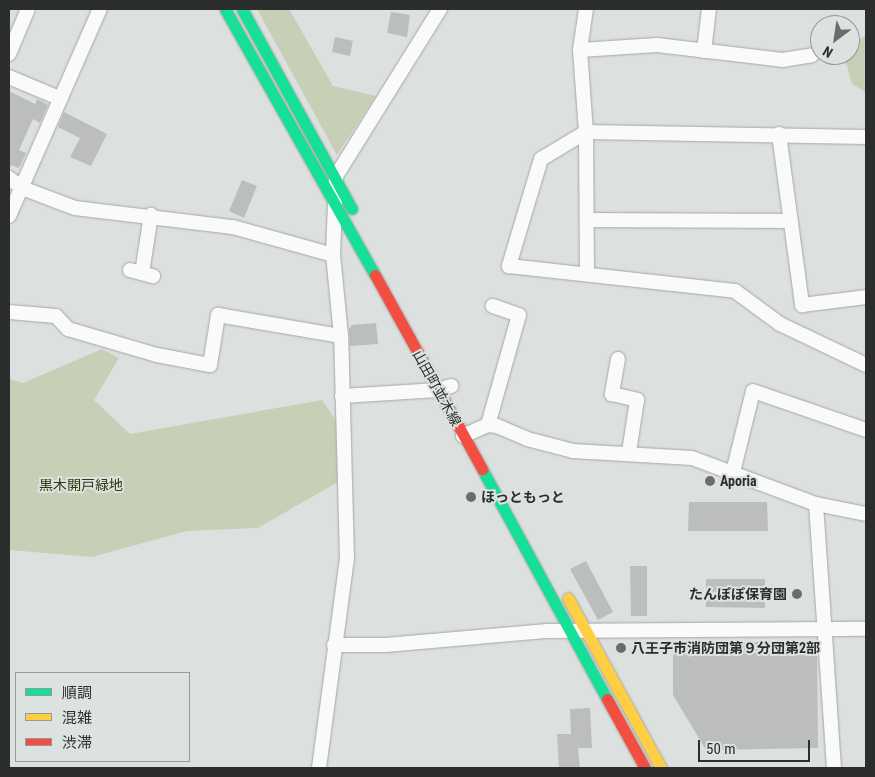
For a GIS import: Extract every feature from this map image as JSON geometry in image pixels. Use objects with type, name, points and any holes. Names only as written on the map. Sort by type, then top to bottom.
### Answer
[{"type":"street","points":[[9,54],[28,9]]},
{"type":"street","points":[[9,216],[100,9]]},
{"type":"street","name":"山田町並木線","points":[[225,9],[333,198],[445,384],[571,631],[645,768]]},
{"type":"street","name":"山田町並木線","points":[[242,9],[437,361]]},
{"type":"street","points":[[319,768],[347,559],[341,336],[333,255],[333,198],[336,176],[440,9]]},
{"type":"street","points":[[586,9],[580,50],[586,132],[587,273]]},
{"type":"street","points":[[704,51],[709,9]]},
{"type":"street","points":[[242,38],[255,32]]},
{"type":"street","points":[[580,50],[657,45],[782,60],[810,56]]},
{"type":"street","points":[[9,77],[61,99]]},
{"type":"street","points":[[866,137],[586,132],[541,159],[509,266],[587,273],[736,291],[780,324],[866,365]]},
{"type":"street","points":[[779,134],[802,304],[866,297]]},
{"type":"street","points":[[9,178],[22,188],[75,208],[151,215],[233,227],[333,255]]},
{"type":"street","points":[[142,273],[151,215]]},
{"type":"street","points":[[587,220],[791,221]]},
{"type":"street","points":[[488,425],[519,315],[493,306]]},
{"type":"street","points":[[9,312],[56,316],[68,329],[157,355],[210,365],[218,315],[341,336]]},
{"type":"street","points":[[618,359],[612,394],[637,400],[629,452]]},
{"type":"street","points":[[342,396],[445,384]]},
{"type":"street","points":[[733,472],[754,391],[866,430]]},
{"type":"street","points":[[469,433],[488,425],[573,452],[629,452],[692,458],[816,504],[866,514]]},
{"type":"street","name":"山田町並木線","points":[[469,433],[514,500]]},
{"type":"street","points":[[816,504],[834,768]]},
{"type":"street","points":[[562,587],[661,768]]},
{"type":"street","points":[[334,645],[386,645],[571,631],[866,629]]},
{"type":"green space","points":[[257,9],[289,9],[333,86],[376,96],[337,155]]},
{"type":"green space","points":[[866,35],[866,92],[852,84],[847,65],[860,65],[860,39]]},
{"type":"green space","name":"黒木開戸緑地","points":[[102,349],[119,358],[94,400],[130,434],[322,400],[341,428],[338,482],[258,528],[187,531],[92,557],[9,550],[9,379],[23,383]]},
{"type":"building","points":[[391,12],[410,15],[407,37],[387,33]]},
{"type":"building","points":[[335,37],[353,41],[350,56],[332,52]]},
{"type":"building","points":[[9,91],[35,104],[37,99],[48,105],[40,123],[33,119],[19,150],[26,153],[20,166],[18,168],[11,165],[9,169]]},
{"type":"building","points":[[64,112],[107,134],[91,166],[70,157],[80,138],[58,127]]},
{"type":"building","points":[[242,180],[257,186],[244,218],[229,211]]},
{"type":"building","points":[[376,323],[378,344],[350,346],[349,329],[352,325]]},
{"type":"building","points":[[689,502],[767,502],[768,531],[688,531]]},
{"type":"building","points":[[586,561],[613,612],[598,620],[570,569]]},
{"type":"building","points":[[630,566],[647,566],[647,616],[631,616]]},
{"type":"building","points":[[706,579],[765,579],[765,608],[706,607]]},
{"type":"building","points":[[808,641],[817,648],[818,748],[706,750],[673,695],[673,644]]},
{"type":"building","points":[[590,708],[592,748],[578,748],[580,768],[559,768],[557,734],[571,734],[570,709]]},
{"type":"traffic: fast","points":[[225,9],[375,275]]},
{"type":"traffic: fast","points":[[242,9],[352,209]]},
{"type":"traffic: fast","points":[[482,469],[607,699]]},
{"type":"traffic: slow","points":[[568,598],[661,768]]},
{"type":"traffic: jam","points":[[375,275],[482,469]]},
{"type":"traffic: jam","points":[[607,699],[645,768]]},
{"type":"place","name":"Aporia","points":[[710,481]]},
{"type":"place","name":"ほっともっと","points":[[471,497]]},
{"type":"place","name":"たんぽぽ保育園","points":[[797,594]]},
{"type":"place","name":"八王子市消防団第９分団第2部","points":[[621,648]]}]
